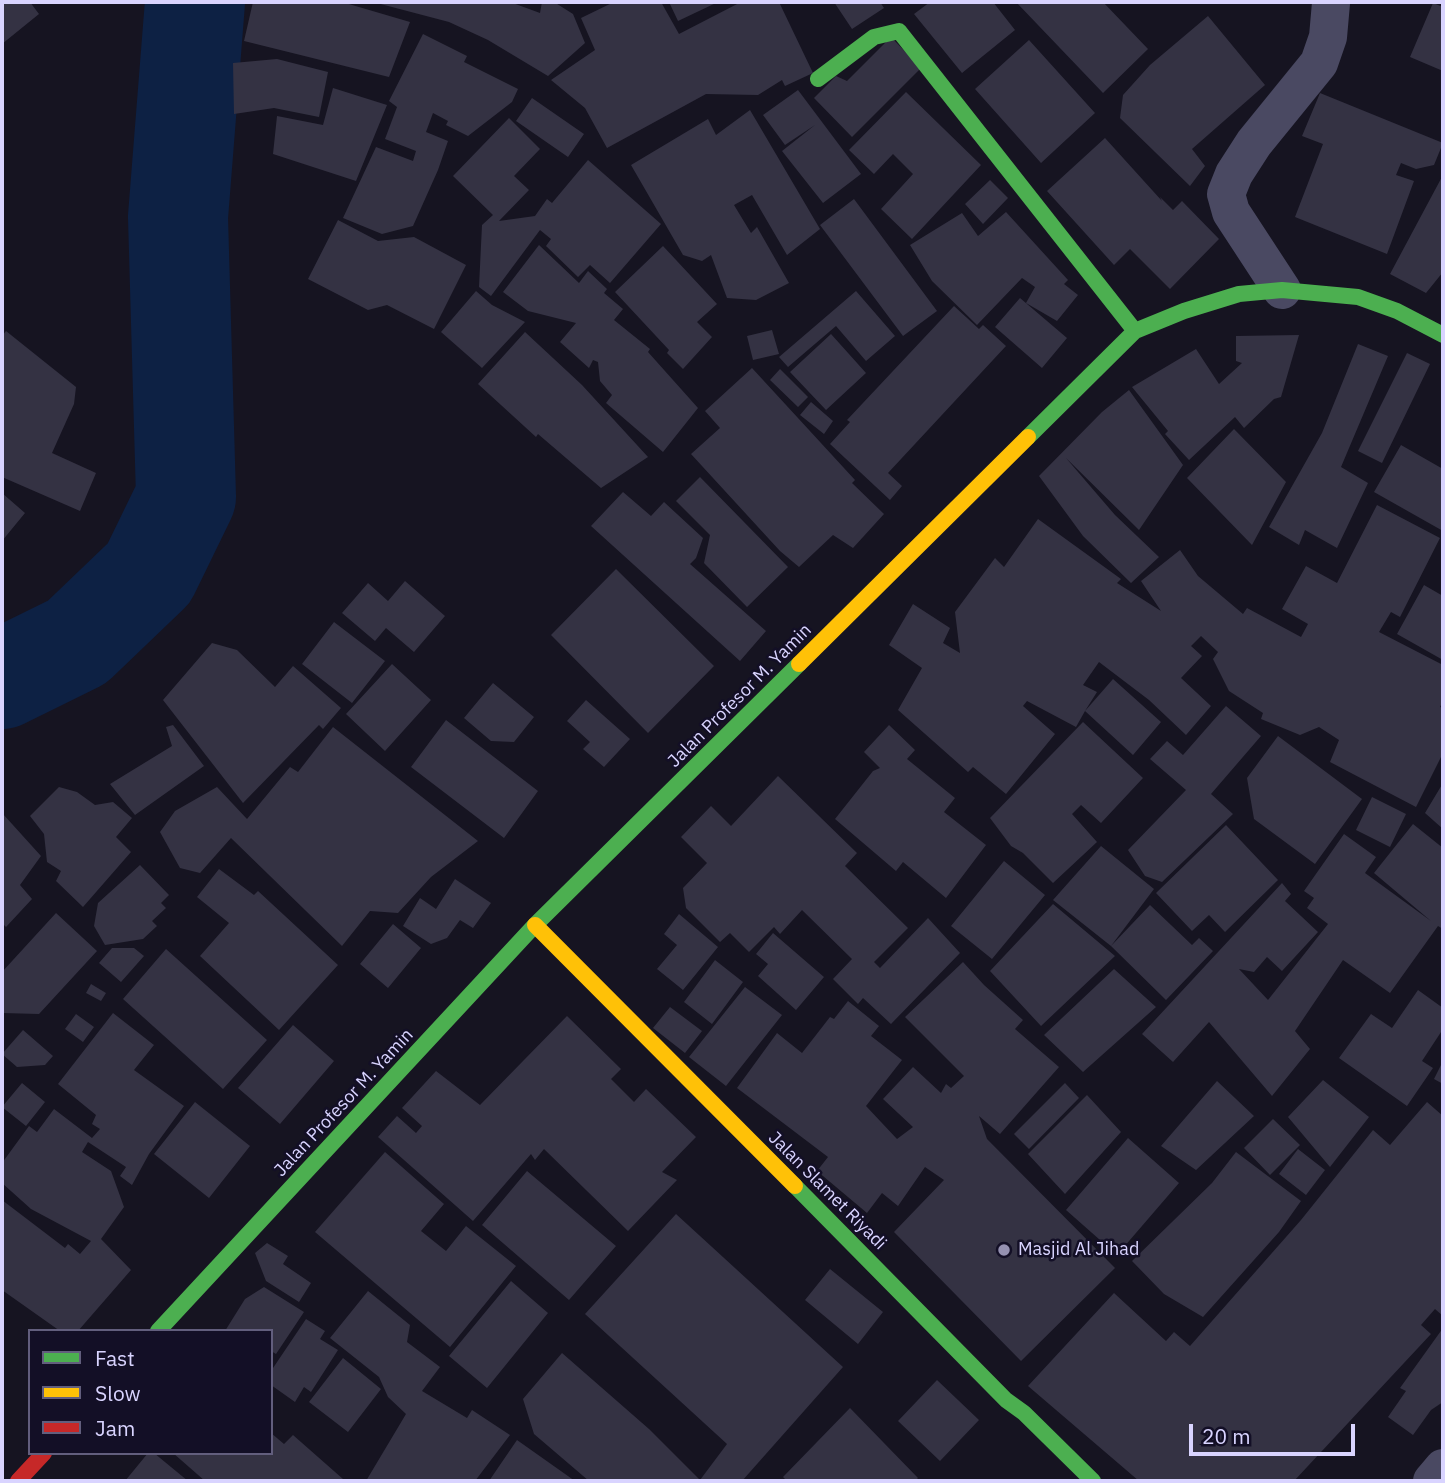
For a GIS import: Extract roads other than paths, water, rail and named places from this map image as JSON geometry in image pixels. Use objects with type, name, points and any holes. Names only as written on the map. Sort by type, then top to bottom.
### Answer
[{"type":"main road","points":[[818,79],[874,37],[899,31],[1135,331]]},
{"type":"main road","name":"Jalan Profesor M. Yamin","points":[[160,1329],[535,926],[1135,331],[1184,311],[1239,294],[1282,290],[1358,298],[1396,311],[1443,335]]},
{"type":"main road","name":"Jalan Slamet Riyadi","points":[[535,926],[1006,1400],[1024,1413],[1093,1481]]},
{"type":"main road","points":[[18,1481],[42,1455]]},
{"type":"street","points":[[1282,290],[1231,212],[1226,194],[1234,174],[1254,143],[1319,63],[1328,37],[1331,3]]},
{"type":"street","points":[[1432,1481],[1443,1468]]},
{"type":"waterway","points":[[2,679],[77,642],[149,573],[186,497],[178,217],[195,2]]},
{"type":"place","name":"Masjid Al Jihad","points":[[1004,1250]]}]
